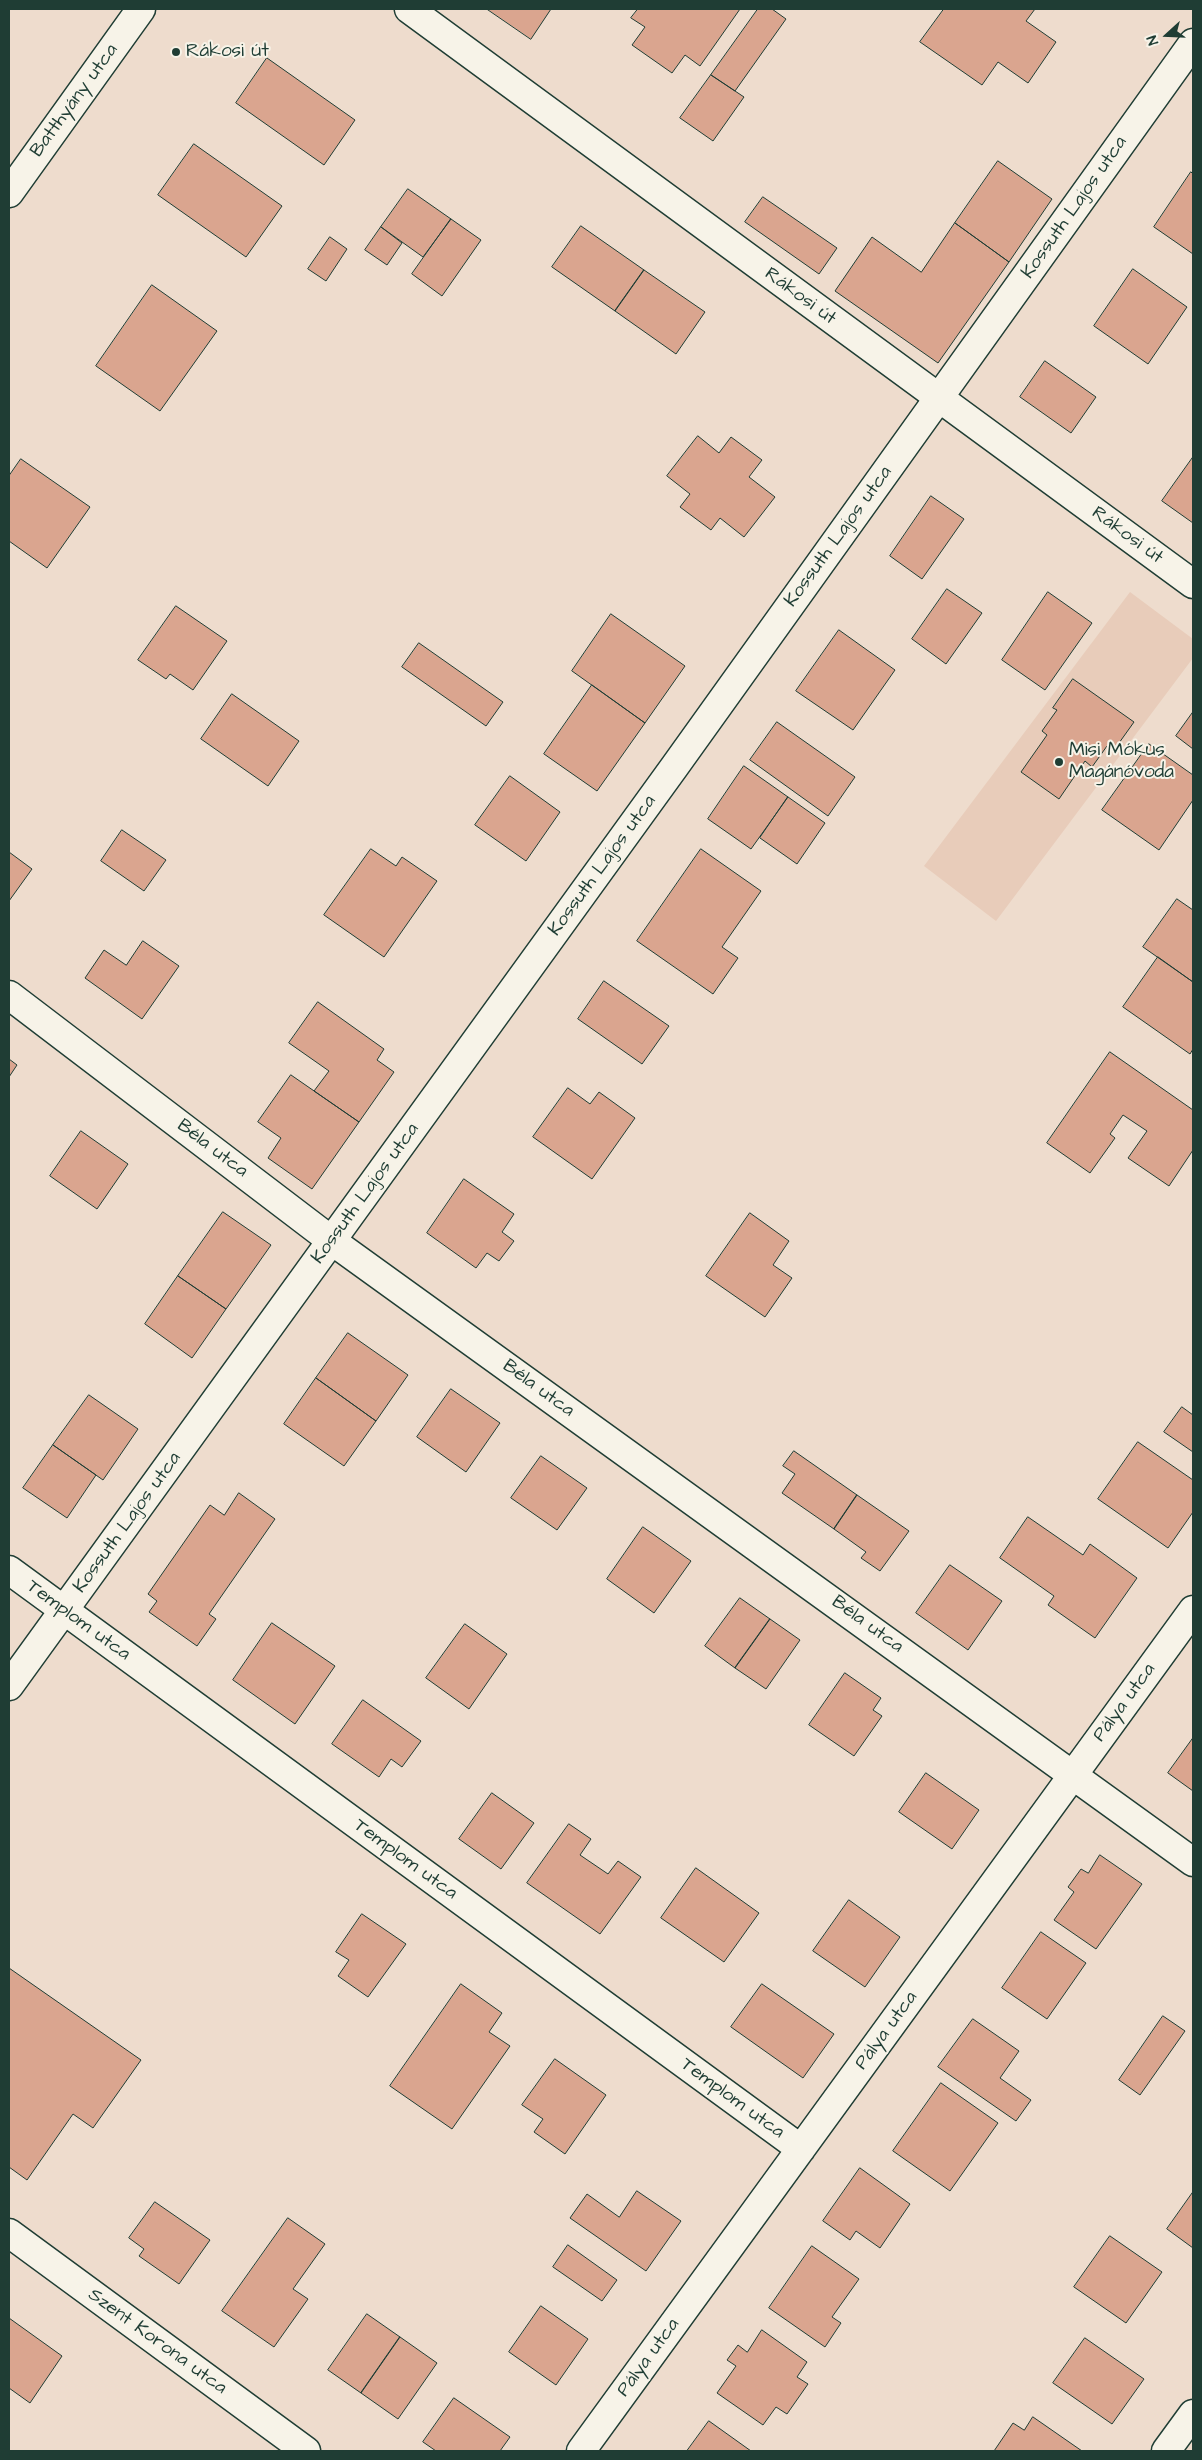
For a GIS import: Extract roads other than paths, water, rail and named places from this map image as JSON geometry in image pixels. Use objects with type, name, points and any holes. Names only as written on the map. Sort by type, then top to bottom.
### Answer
[{"type":"street","name":"Batthyány utca","points":[[9,193],[141,9]]},
{"type":"street","name":"Rákosi út","points":[[409,9],[1193,584]]},
{"type":"street","name":"Kossuth Lajos utca","points":[[9,1686],[939,399],[1193,43]]},
{"type":"street","name":"Béla utca","points":[[9,995],[332,1240],[1074,1774],[1193,1862]]},
{"type":"street","name":"Templom utca","points":[[9,1570],[801,2149]]},
{"type":"street","name":"Pálya utca","points":[[581,2451],[1193,1610]]},
{"type":"street","name":"Szent Korona utca","points":[[9,2233],[306,2451]]},
{"type":"street","points":[[1166,2451],[1193,2414]]},
{"type":"place","name":"Rákosi út","points":[[176,52]]},
{"type":"place","name":"Misi Mókus Magánóvoda","points":[[1059,762]]}]
